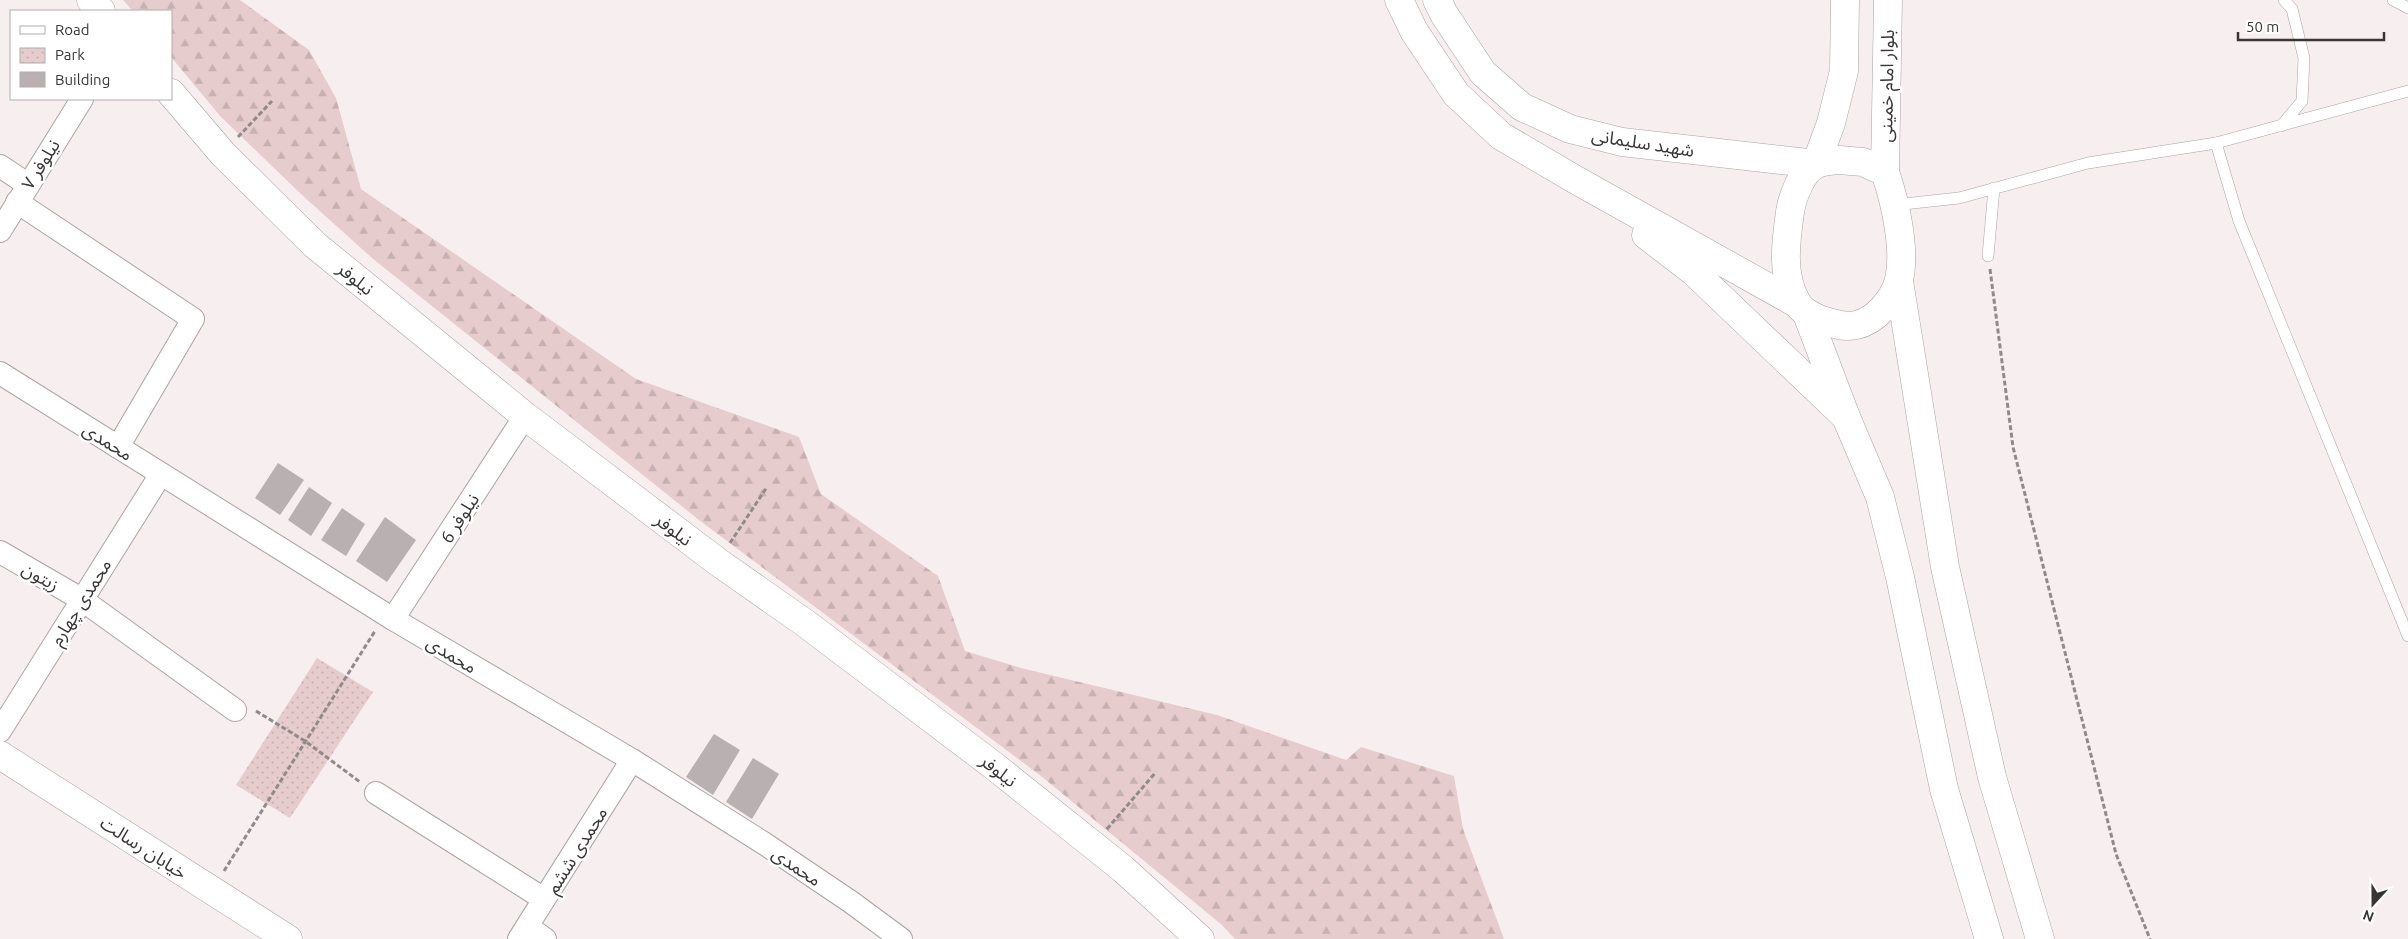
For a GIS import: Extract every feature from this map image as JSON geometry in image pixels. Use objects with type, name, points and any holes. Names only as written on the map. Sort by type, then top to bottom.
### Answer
[{"type":"main road","points":[[90,0],[99,10]]},
{"type":"main road","points":[[1399,0],[1414,31],[1456,94],[1502,136],[1802,308],[1835,325],[1857,325],[1879,313],[1889,300],[1898,280]]},
{"type":"main road","name":"شهید سلیمانی","points":[[1437,0],[1444,14],[1483,73],[1522,107],[1570,129],[1622,142],[1816,164]]},
{"type":"main road","points":[[1845,0],[1844,71],[1832,123],[1816,164],[1799,184],[1792,199],[1786,265],[1789,285],[1802,308],[1880,497],[1900,577],[1944,789],[1989,939]]},
{"type":"main road","name":"بلوار امام خمینی","points":[[1885,172],[1888,0]]},
{"type":"main road","name":"نیلوفر","points":[[172,94],[224,154],[315,245],[525,416],[718,562],[806,623],[1094,845],[1200,939]]},
{"type":"main road","points":[[1816,164],[1839,160],[1855,161],[1863,162],[1885,172],[1894,205],[1900,258],[1898,280],[1945,567],[1992,777],[2040,939]]},
{"type":"main road","points":[[1576,180],[1694,272],[1846,417]]},
{"type":"main road","name":"خیابان رسالت","points":[[0,755],[288,939]]},
{"type":"street","name":"نیلوفر ۷","points":[[0,231],[81,100]]},
{"type":"street","points":[[0,166],[22,193],[193,318],[118,447]]},
{"type":"street","name":"محمدی","points":[[0,373],[389,616],[632,760],[780,855],[900,939]]},
{"type":"street","name":"نیلوفر 6","points":[[389,616],[525,416]]},
{"type":"street","name":"محمدی چهارم","points":[[0,731],[161,474]]},
{"type":"street","name":"زیتون","points":[[0,552],[81,599],[235,710]]},
{"type":"street","name":"محمدی ششم","points":[[530,935],[544,899],[632,760]]},
{"type":"street","points":[[376,794],[544,899]]},
{"type":"lane","points":[[2281,126],[2302,101],[2304,58],[2292,9],[2284,0]]},
{"type":"lane","points":[[2393,0],[2408,8]]},
{"type":"lane","points":[[1894,205],[1959,198],[2088,163],[2216,142],[2408,91]]},
{"type":"lane","points":[[2216,142],[2239,221],[2408,636]]},
{"type":"lane","points":[[1988,256],[1994,188]]},
{"type":"path","points":[[224,154],[272,101]]},
{"type":"path","points":[[1988,256],[2013,447],[2116,854],[2150,939]]},
{"type":"path","points":[[718,562],[767,487]]},
{"type":"path","points":[[211,890],[305,741],[389,616]]},
{"type":"path","points":[[235,710],[257,711],[305,741],[376,794]]},
{"type":"path","points":[[1094,845],[1156,772]]},
{"type":"green space","points":[[123,0],[240,0],[309,50],[336,98],[361,189],[636,379],[799,437],[821,494],[938,576],[965,651],[1021,668],[1217,715],[1346,760],[1361,747],[1454,776],[1463,829],[1504,939],[1235,939],[1222,925],[1041,776],[699,520],[372,258],[302,195],[221,117],[172,58],[172,10],[132,10]]},
{"type":"green space","points":[[317,658],[373,692],[290,818],[236,785]]},
{"type":"building","points":[[278,463],[304,480],[280,515],[255,498]]},
{"type":"building","points":[[309,487],[332,503],[311,536],[288,520]]},
{"type":"building","points":[[342,508],[365,524],[346,556],[321,540]]},
{"type":"building","points":[[385,517],[416,540],[387,582],[356,561]]},
{"type":"building","points":[[714,734],[740,750],[713,795],[686,777]]},
{"type":"building","points":[[753,758],[779,774],[752,819],[726,802]]}]
